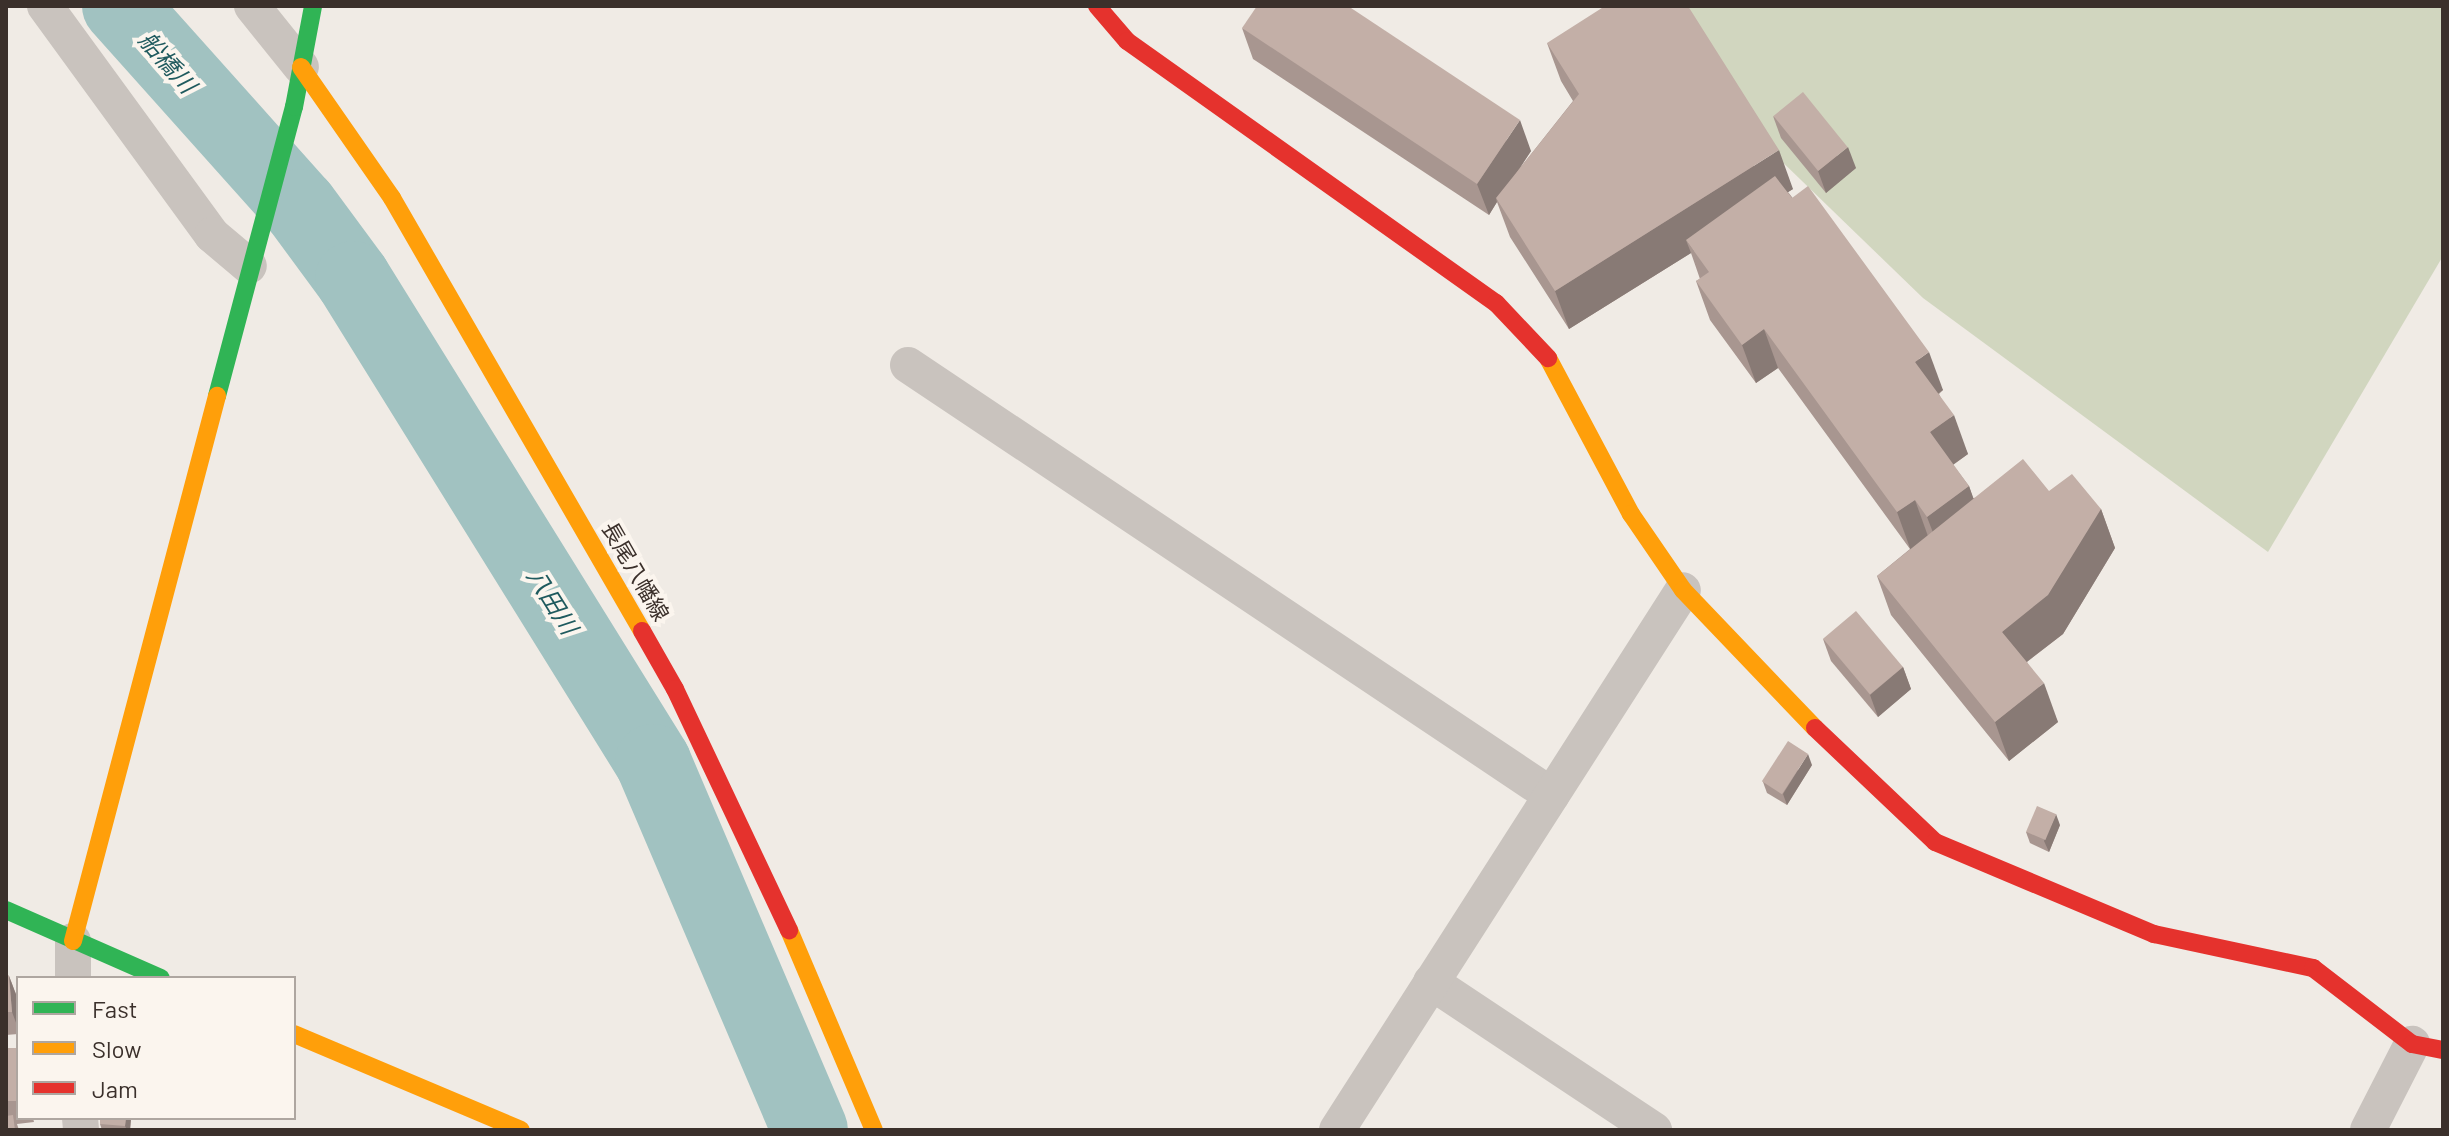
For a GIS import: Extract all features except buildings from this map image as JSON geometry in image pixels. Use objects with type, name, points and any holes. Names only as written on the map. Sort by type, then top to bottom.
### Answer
[{"type":"main road","points":[[73,941],[294,107],[313,6]]},
{"type":"main road","points":[[1097,6],[1127,41],[1496,303],[1548,358],[1631,514],[1683,590],[1863,778],[1935,842],[2154,934],[2313,968],[2428,1047]]},
{"type":"main road","name":"長尾八幡線","points":[[301,67],[392,198],[675,689],[772,891],[874,1130]]},
{"type":"main road","points":[[6,910],[156,976]]},
{"type":"main road","points":[[296,1035],[521,1130]]},
{"type":"street","points":[[45,6],[212,235],[251,260]]},
{"type":"street","points":[[252,6],[301,67]]},
{"type":"street","points":[[908,365],[1551,795]]},
{"type":"street","points":[[1337,1130],[1683,590]]},
{"type":"street","points":[[73,941],[73,976]]},
{"type":"street","points":[[1431,982],[1654,1130]]},
{"type":"street","points":[[2368,1130],[2428,1047]]},
{"type":"green space","points":[[1621,6],[2443,6],[2443,256],[2268,552],[1923,298]]},
{"type":"waterway","name":"八田川","points":[[120,6],[300,207],[353,279],[653,762],[810,1130]]},
{"type":"traffic: fast","points":[[217,396],[294,107],[313,6]]},
{"type":"traffic: fast","points":[[6,910],[156,976]]},
{"type":"traffic: slow","points":[[301,67],[392,198],[642,631]]},
{"type":"traffic: slow","points":[[1548,358],[1631,514],[1683,590],[1815,728]]},
{"type":"traffic: slow","points":[[73,941],[217,396]]},
{"type":"traffic: slow","points":[[789,930],[874,1130]]},
{"type":"traffic: slow","points":[[296,1035],[521,1130]]},
{"type":"traffic: jam","points":[[1097,6],[1127,41],[1496,303],[1548,358]]},
{"type":"traffic: jam","points":[[642,631],[675,689],[789,930]]},
{"type":"traffic: jam","points":[[1815,728],[1935,842],[2154,934],[2313,968],[2412,1044],[2443,1050]]},
{"type":"water label","name":"船橋川","points":[[168,62]]}]
